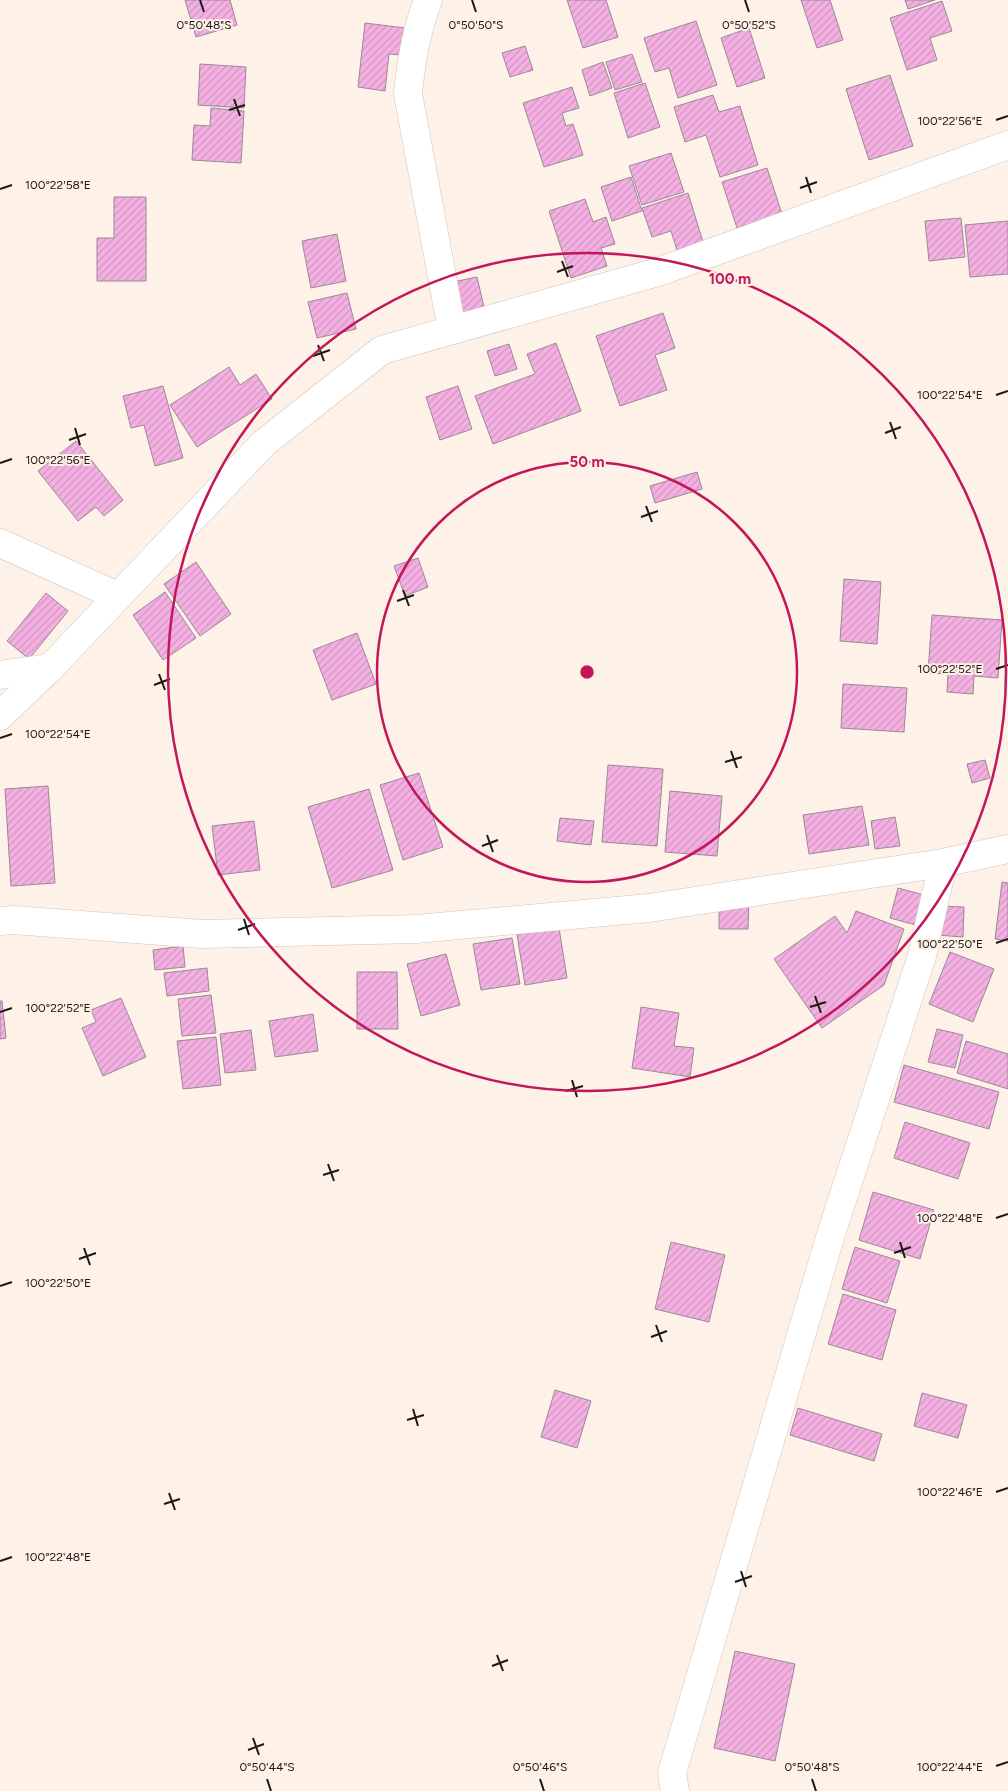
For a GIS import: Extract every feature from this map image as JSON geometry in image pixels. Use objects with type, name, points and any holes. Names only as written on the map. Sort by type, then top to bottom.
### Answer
[{"type":"street","points":[[428,0],[418,26],[412,55],[408,94],[452,330]]},
{"type":"street","points":[[0,716],[50,668],[264,443],[382,350],[658,272],[1008,145]]},
{"type":"street","points":[[0,543],[117,596]]},
{"type":"street","points":[[0,675],[50,668]]},
{"type":"street","points":[[0,921],[13,920],[202,934],[416,928],[649,908],[943,863],[1008,849]]},
{"type":"street","points":[[675,1791],[672,1772],[834,1225],[922,956],[943,863]]},
{"type":"building","points":[[185,0],[230,0],[237,25],[196,37]]},
{"type":"building","points":[[567,0],[606,0],[618,37],[583,48]]},
{"type":"building","points":[[801,0],[830,0],[843,40],[817,48]]},
{"type":"building","points":[[905,0],[935,0],[908,9]]},
{"type":"building","points":[[942,1],[952,31],[930,38],[937,60],[907,70],[890,18]]},
{"type":"building","points":[[696,21],[717,85],[678,98],[669,68],[655,72],[644,38]]},
{"type":"building","points":[[365,23],[405,28],[402,55],[389,54],[385,91],[358,87]]},
{"type":"building","points":[[749,28],[765,78],[737,87],[721,38]]},
{"type":"building","points":[[525,46],[533,70],[510,77],[502,53]]},
{"type":"building","points":[[632,54],[642,82],[615,90],[606,62]]},
{"type":"building","points":[[603,62],[612,88],[590,96],[582,70]]},
{"type":"building","points":[[200,64],[246,67],[244,108],[198,105]]},
{"type":"building","points":[[890,75],[913,146],[869,160],[846,89]]},
{"type":"building","points":[[645,83],[660,127],[628,138],[614,93]]},
{"type":"building","points":[[572,87],[579,108],[562,113],[566,126],[573,124],[583,155],[544,167],[523,103]]},
{"type":"building","points":[[713,95],[719,112],[740,106],[758,165],[720,177],[706,135],[685,142],[674,107]]},
{"type":"building","points":[[211,108],[244,111],[241,163],[192,160],[194,125],[210,126]]},
{"type":"building","points":[[671,153],[684,192],[642,205],[629,166]]},
{"type":"building","points":[[767,168],[782,214],[737,228],[722,182]]},
{"type":"building","points":[[631,177],[642,211],[612,221],[601,187]]},
{"type":"building","points":[[688,193],[703,242],[677,250],[671,231],[652,237],[642,208]]},
{"type":"building","points":[[114,197],[146,197],[146,281],[97,281],[97,238],[114,238]]},
{"type":"building","points":[[585,199],[593,222],[606,217],[615,244],[601,248],[607,266],[571,278],[549,211]]},
{"type":"building","points":[[961,218],[965,257],[929,261],[925,221]]},
{"type":"building","points":[[1008,221],[1008,274],[970,277],[965,225]]},
{"type":"building","points":[[337,234],[346,281],[311,288],[302,241]]},
{"type":"building","points":[[477,277],[486,316],[458,322],[448,283]]},
{"type":"building","points":[[347,293],[356,329],[317,338],[308,302]]},
{"type":"building","points":[[663,313],[675,348],[655,355],[667,390],[620,406],[596,336]]},
{"type":"building","points":[[556,343],[581,411],[493,444],[475,396],[535,374],[527,354]]},
{"type":"building","points":[[509,344],[517,369],[495,376],[487,351]]},
{"type":"building","points":[[229,367],[240,385],[256,374],[272,399],[197,447],[170,405]]},
{"type":"building","points":[[163,386],[183,458],[155,466],[144,425],[131,428],[123,396]]},
{"type":"building","points":[[458,386],[472,429],[440,440],[426,397]]},
{"type":"building","points":[[76,441],[123,500],[104,516],[96,507],[78,521],[38,471]]},
{"type":"building","points":[[697,472],[702,489],[655,503],[650,486]]},
{"type":"building","points":[[418,558],[428,587],[405,596],[394,566]]},
{"type":"building","points":[[196,562],[231,614],[200,636],[164,584]]},
{"type":"building","points":[[844,579],[881,582],[877,644],[840,641]]},
{"type":"building","points":[[165,592],[196,638],[163,660],[133,615]]},
{"type":"building","points":[[46,593],[68,611],[29,659],[7,641]]},
{"type":"building","points":[[932,615],[1002,620],[998,678],[974,676],[973,694],[947,692],[948,674],[928,673]]},
{"type":"building","points":[[357,633],[376,684],[332,700],[313,650]]},
{"type":"building","points":[[843,684],[907,688],[904,732],[841,728]]},
{"type":"building","points":[[985,760],[990,778],[972,783],[967,764]]},
{"type":"building","points":[[608,765],[663,769],[657,846],[602,842]]},
{"type":"building","points":[[419,773],[443,847],[403,860],[380,785]]},
{"type":"building","points":[[48,786],[55,883],[11,886],[5,789]]},
{"type":"building","points":[[369,789],[393,870],[332,888],[308,807]]},
{"type":"building","points":[[670,791],[722,796],[717,856],[665,852]]},
{"type":"building","points":[[862,806],[869,845],[809,854],[803,815]]},
{"type":"building","points":[[895,817],[900,846],[875,849],[871,821]]},
{"type":"building","points":[[560,818],[594,821],[591,845],[557,841]]},
{"type":"building","points":[[254,821],[260,870],[218,875],[212,826]]},
{"type":"building","points":[[1002,882],[1008,883],[1008,941],[995,939]]},
{"type":"building","points":[[898,888],[924,895],[916,925],[890,918]]},
{"type":"building","points":[[719,898],[749,898],[748,929],[719,929]]},
{"type":"building","points":[[939,906],[964,907],[963,937],[937,935]]},
{"type":"building","points":[[856,911],[904,929],[884,985],[822,1028],[774,959],[835,916],[847,933]]},
{"type":"building","points":[[559,928],[567,978],[525,985],[517,934]]},
{"type":"building","points":[[512,938],[520,984],[481,990],[473,944]]},
{"type":"building","points":[[183,946],[185,967],[155,970],[153,950]]},
{"type":"building","points":[[950,952],[994,969],[973,1022],[929,1004]]},
{"type":"building","points":[[446,954],[460,1005],[421,1016],[407,964]]},
{"type":"building","points":[[207,968],[209,991],[167,996],[164,973]]},
{"type":"building","points":[[357,972],[397,972],[398,1029],[357,1029]]},
{"type":"building","points":[[211,995],[216,1033],[182,1036],[178,999]]},
{"type":"building","points":[[121,998],[146,1057],[103,1076],[82,1028],[96,1022],[91,1010]]},
{"type":"building","points":[[0,1001],[2,1001],[6,1038],[0,1039]]},
{"type":"building","points":[[641,1007],[679,1013],[674,1046],[694,1048],[690,1077],[632,1068]]},
{"type":"building","points":[[313,1014],[318,1051],[275,1057],[269,1021]]},
{"type":"building","points":[[937,1029],[963,1035],[955,1068],[928,1062]]},
{"type":"building","points":[[251,1030],[256,1070],[225,1073],[220,1034]]},
{"type":"building","points":[[216,1037],[221,1085],[183,1089],[177,1041]]},
{"type":"building","points":[[966,1041],[1008,1054],[1008,1089],[957,1073]]},
{"type":"building","points":[[904,1065],[999,1092],[989,1129],[894,1102]]},
{"type":"building","points":[[905,1122],[970,1143],[958,1179],[894,1158]]},
{"type":"building","points":[[873,1192],[934,1210],[920,1259],[859,1240]]},
{"type":"building","points":[[671,1242],[725,1255],[709,1322],[655,1309]]},
{"type":"building","points":[[855,1247],[900,1261],[887,1303],[842,1289]]},
{"type":"building","points":[[843,1294],[896,1310],[882,1360],[828,1344]]},
{"type":"building","points":[[555,1390],[591,1401],[577,1448],[541,1437]]},
{"type":"building","points":[[922,1393],[967,1405],[958,1438],[914,1426]]},
{"type":"building","points":[[798,1408],[882,1434],[874,1461],[790,1435]]},
{"type":"building","points":[[735,1651],[795,1664],[775,1761],[714,1748]]}]
